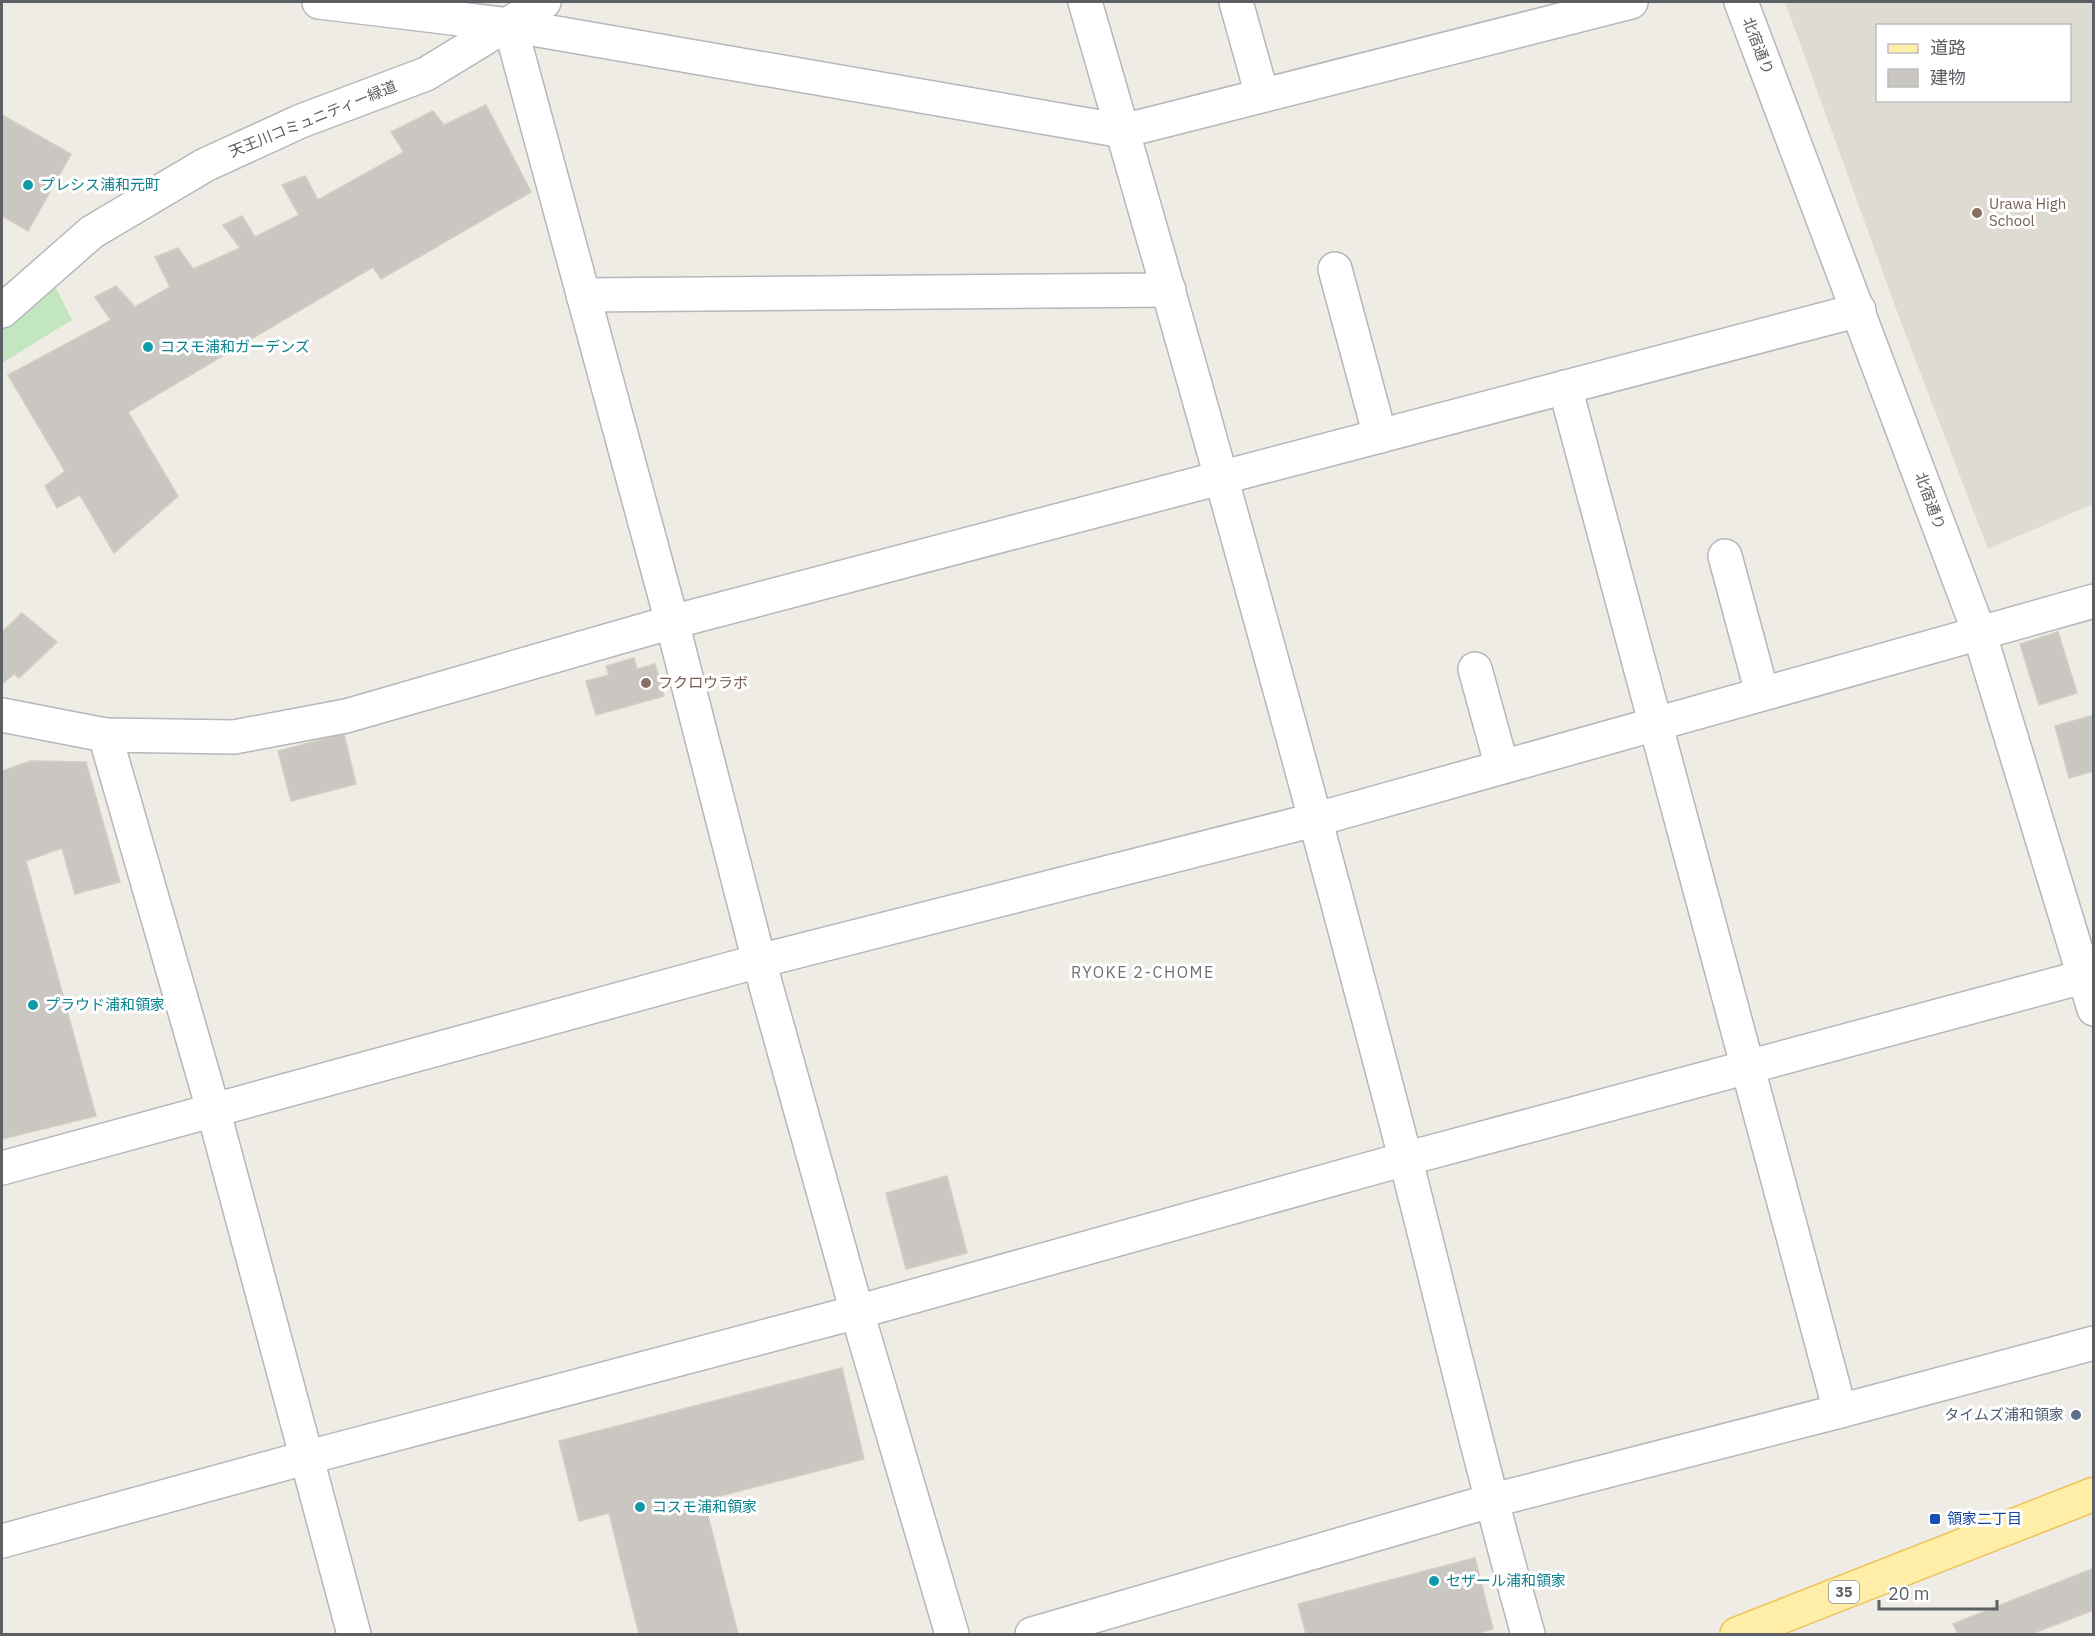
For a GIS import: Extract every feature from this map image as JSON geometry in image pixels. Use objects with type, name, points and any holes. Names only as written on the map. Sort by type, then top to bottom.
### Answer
[{"type":"main road","name":"35","points":[[1737,1635],[2094,1494]]},
{"type":"street","points":[[319,2],[510,25],[1123,131],[1631,2]]},
{"type":"street","name":"天王川コミュニティー緑道","points":[[2,311],[92,232],[205,165],[301,121],[426,74],[510,25],[544,2]]},
{"type":"street","points":[[1086,2],[1223,477],[1405,1159],[1490,1501],[1528,1635]]},
{"type":"street","points":[[1236,2],[1262,95]]},
{"type":"street","name":"北宿通り","points":[[1742,2],[1979,632],[2089,975],[2094,1009]]},
{"type":"street","points":[[510,25],[672,622],[759,961],[856,1312],[952,1635]]},
{"type":"street","points":[[1335,269],[1380,436]]},
{"type":"street","points":[[584,295],[1169,290]]},
{"type":"street","points":[[2,714],[105,735],[234,737],[346,716],[672,622],[1859,310]]},
{"type":"street","points":[[1565,387],[1840,1411]]},
{"type":"street","points":[[1725,556],[1762,693]]},
{"type":"street","points":[[2,1168],[759,961],[1314,820],[2094,601]]},
{"type":"street","points":[[1475,669],[1502,767]]},
{"type":"street","points":[[105,735],[213,1109],[354,1635]]},
{"type":"street","points":[[2,1541],[856,1312],[1405,1159],[2089,975]]},
{"type":"street","points":[[1032,1635],[1490,1501],[2094,1343]]},
{"type":"shaded area","name":"Urawa High School","points":[[1785,2],[2093,2],[2093,504],[1988,549],[1902,325]]},
{"type":"green space","points":[[55,286],[72,320],[2,363],[2,328]]},
{"type":"building","name":"コスモ浦和ガーデンズ","points":[[486,105],[531,192],[381,279],[373,267],[128,412],[178,496],[114,553],[80,495],[57,508],[45,486],[65,471],[8,375],[111,320],[95,297],[116,286],[135,307],[170,287],[155,257],[178,248],[193,269],[240,248],[223,225],[242,216],[255,237],[299,215],[282,185],[305,176],[318,200],[404,152],[391,132],[433,111],[444,125]]},
{"type":"building","name":"プレシス浦和元町","points":[[2,115],[71,154],[28,231],[2,216]]},
{"type":"building","points":[[22,613],[57,642],[19,678],[14,674],[2,684],[2,632]]},
{"type":"building","points":[[2058,632],[2077,693],[2039,705],[2020,644]]},
{"type":"building","points":[[634,658],[637,669],[655,664],[664,696],[596,715],[586,681],[609,675],[606,666]]},
{"type":"building","points":[[2094,715],[2094,771],[2069,778],[2055,726]]},
{"type":"building","points":[[344,734],[356,784],[291,801],[278,751]]},
{"type":"building","name":"プラウド浦和領家","points":[[31,761],[86,762],[120,882],[75,894],[62,848],[26,861],[96,1116],[2,1139],[2,771]]},
{"type":"building","points":[[947,1176],[967,1253],[906,1269],[886,1193]]},
{"type":"building","name":"コスモ浦和領家","points":[[842,1368],[864,1459],[704,1500],[738,1634],[639,1634],[609,1513],[579,1521],[559,1441]]},
{"type":"building","name":"セザール浦和領家","points":[[1475,1558],[1493,1629],[1474,1634],[1306,1634],[1298,1604]]},
{"type":"building","points":[[2094,1568],[2094,1610],[2031,1634],[1958,1634],[1953,1624]]},
{"type":"place","name":"プレシス浦和元町","points":[[28,185]]},
{"type":"place","name":"Urawa High School","points":[[1977,213]]},
{"type":"place","name":"コスモ浦和ガーデンズ","points":[[148,347]]},
{"type":"place","name":"フクロウラボ","points":[[646,683]]},
{"type":"place","name":"プラウド浦和領家","points":[[33,1005]]},
{"type":"place","name":"タイムズ浦和領家","points":[[2076,1415]]},
{"type":"place","name":"コスモ浦和領家","points":[[640,1507]]},
{"type":"place","name":"領家二丁目","points":[[1935,1519]]},
{"type":"place","name":"セザール浦和領家","points":[[1434,1581]]},
{"type":"district","name":"RYOKE 2-CHOME","points":[[1143,972]]}]
